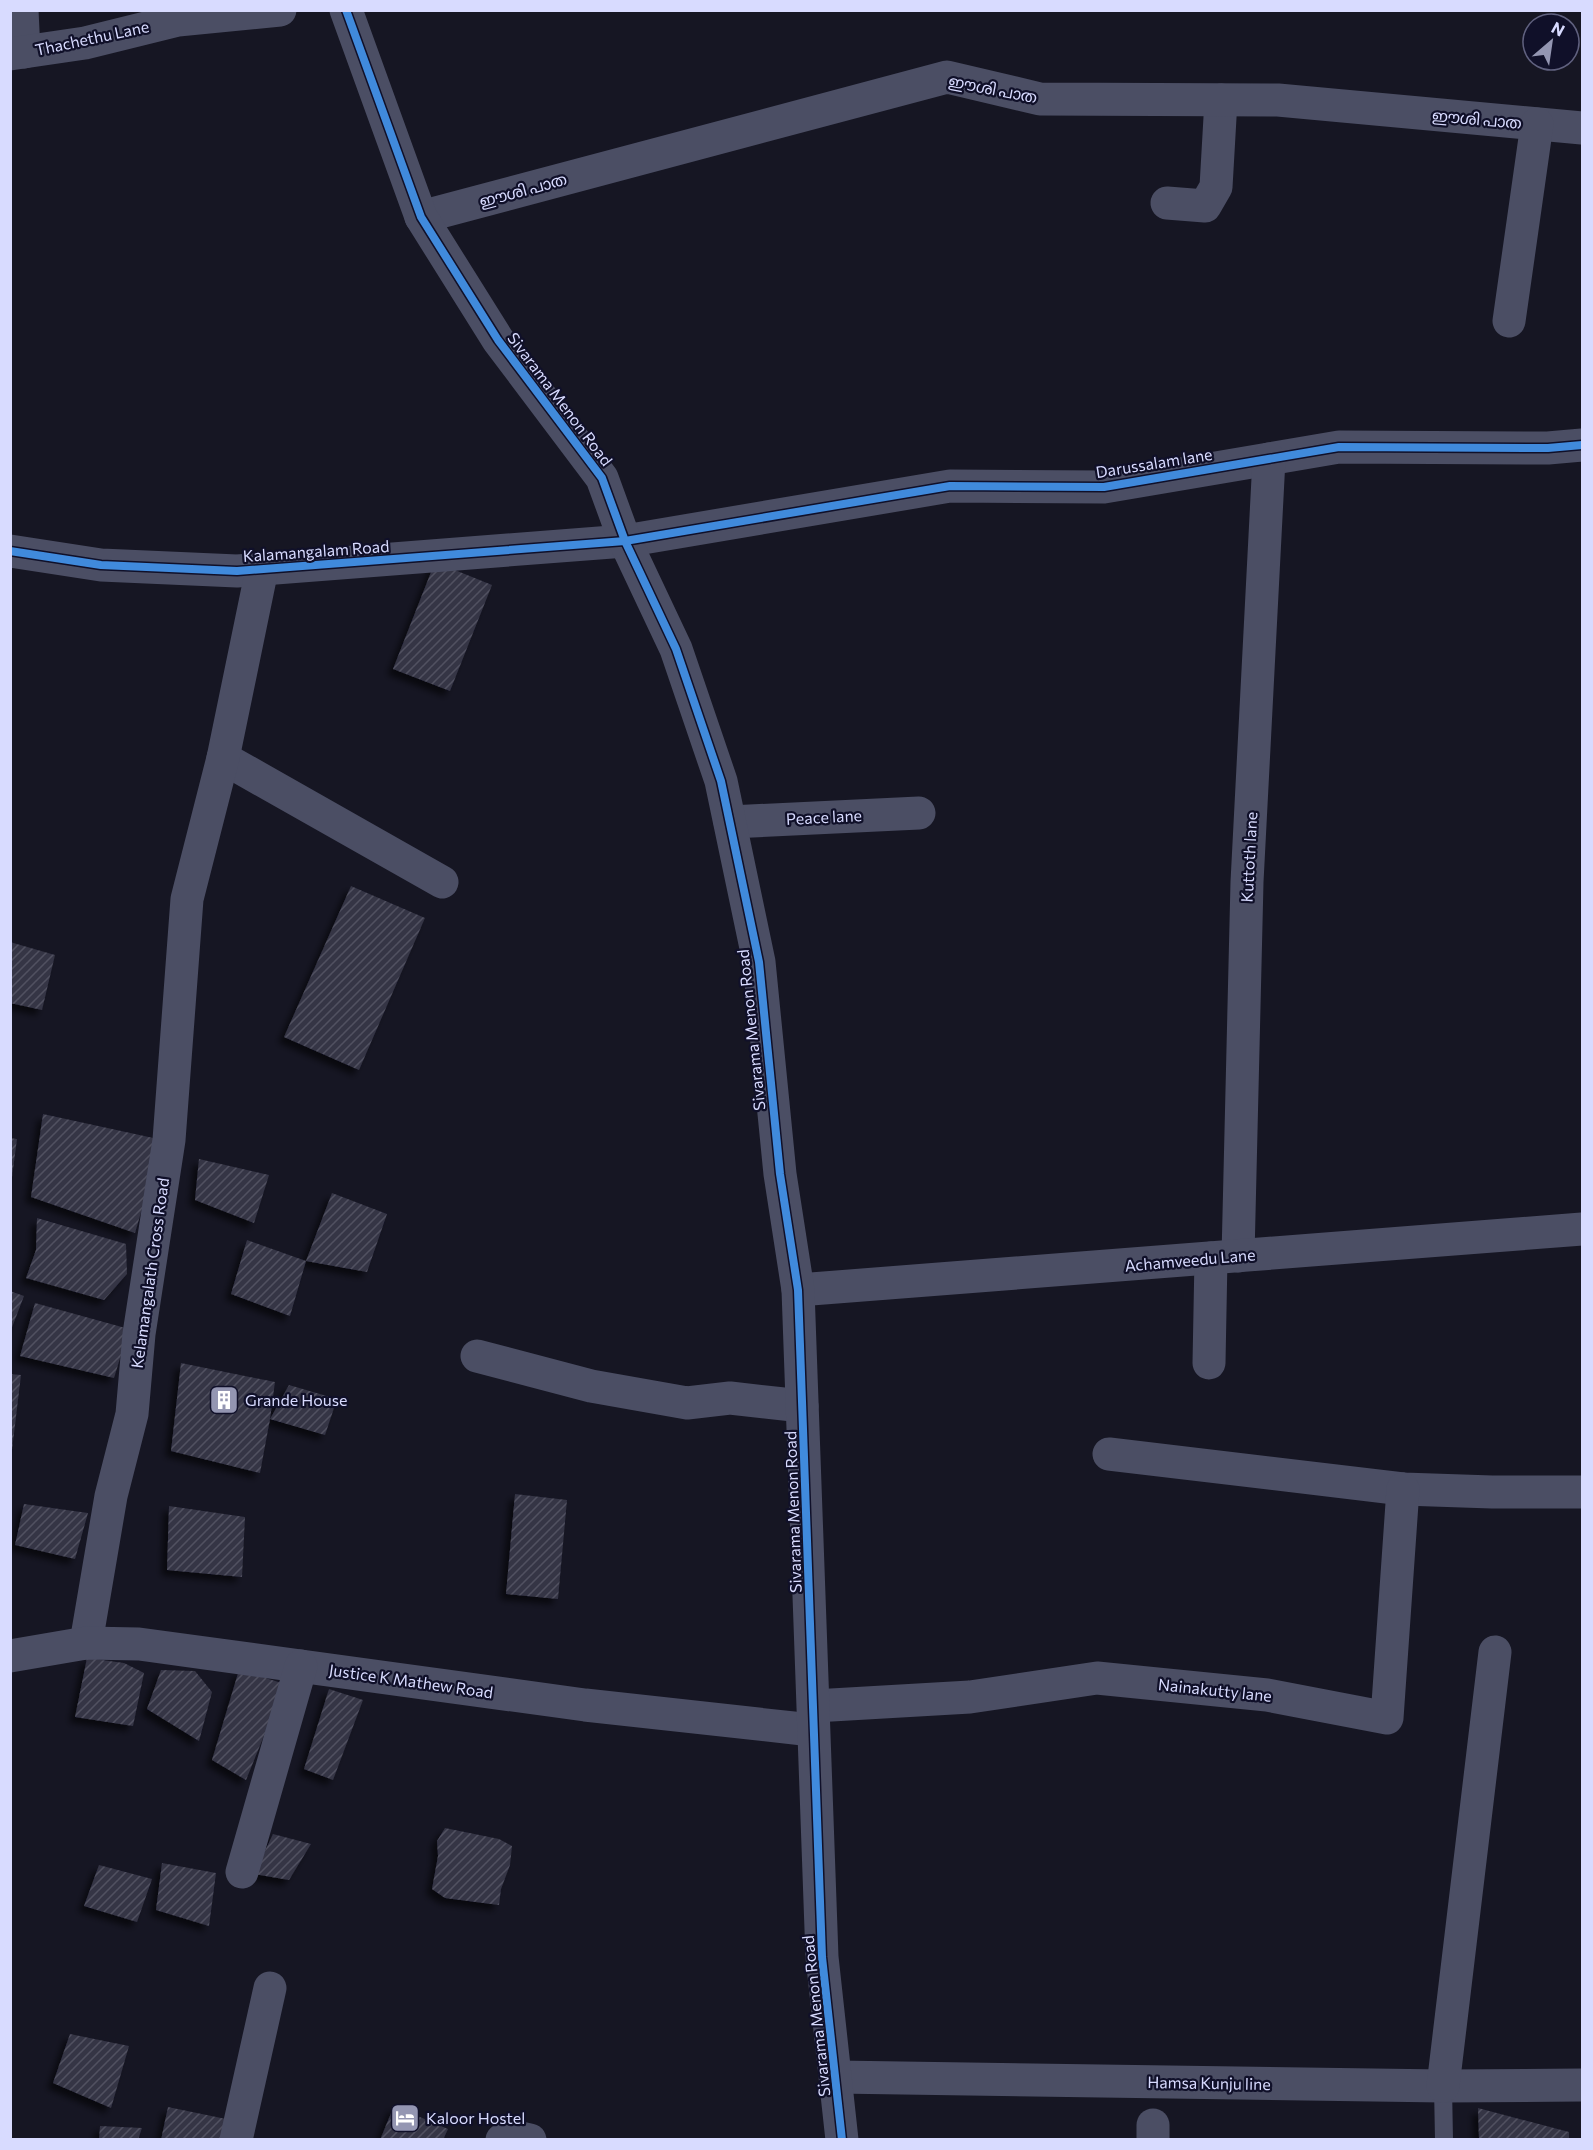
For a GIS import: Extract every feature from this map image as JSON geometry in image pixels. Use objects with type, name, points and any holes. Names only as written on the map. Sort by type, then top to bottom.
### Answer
[{"type":"street","points":[[17,53],[22,10]]},
{"type":"street","name":"Thachethu Lane","points":[[17,53],[85,43],[178,20],[280,10]]},
{"type":"street","name":"Sivarama Menon Road","points":[[346,10],[421,217],[498,340],[602,478],[625,541],[676,649],[721,782],[759,962],[780,1174],[798,1290],[822,1957],[842,2139]]},
{"type":"street","name":"ഈശി പാത","points":[[421,217],[947,77],[1040,99],[1278,100],[1582,128]]},
{"type":"street","points":[[1167,203],[1205,206],[1216,187],[1221,100]]},
{"type":"street","points":[[1509,321],[1538,124]]},
{"type":"street","name":"Darussalam lane","points":[[625,541],[950,486],[1104,487],[1339,447],[1548,448],[1582,446]]},
{"type":"street","name":"Kuttoth lane","points":[[1209,1364],[1225,1257],[1269,459]]},
{"type":"street","name":"Kalamangalam Road","points":[[10,551],[101,565],[237,571],[625,541]]},
{"type":"street","name":"Kelamangalath Cross Road","points":[[86,1643],[111,1496],[132,1414],[139,1334],[169,1140],[187,899],[223,758],[262,569]]},
{"type":"street","points":[[223,758],[442,882]]},
{"type":"street","name":"Peace lane","points":[[730,822],[919,813]]},
{"type":"street","name":"Achamveedu Lane","points":[[798,1290],[1582,1229]]},
{"type":"street","points":[[477,1356],[591,1386],[687,1403],[730,1398],[802,1406]]},
{"type":"street","points":[[1109,1454],[1403,1488],[1492,1492],[1582,1492]]},
{"type":"street","name":"Nainakutty lane","points":[[813,1718],[1097,1678],[1267,1695],[1386,1718],[1403,1488]]},
{"type":"street","name":"Justice K Mathew Road","points":[[10,1656],[86,1643],[139,1644],[585,1705],[813,1718]]},
{"type":"street","points":[[1443,2086],[1495,1652]]},
{"type":"street","points":[[242,1872],[301,1666]]},
{"type":"street","points":[[236,2139],[270,1988]]},
{"type":"street","name":"Hamsa Kunju line","points":[[836,2077],[1443,2086],[1582,2085]]},
{"type":"street","points":[[502,2139],[517,2137],[530,2139]]},
{"type":"lane","points":[[1443,2086],[1444,2139]]},
{"type":"building","points":[[435,562],[492,585],[450,691],[393,669]]},
{"type":"building","points":[[351,886],[425,918],[359,1070],[284,1037]]},
{"type":"building","points":[[10,942],[55,955],[42,1010],[10,1003]]},
{"type":"building","points":[[43,1114],[158,1139],[149,1185],[135,1233],[31,1197]]},
{"type":"building","points":[[10,1138],[17,1139],[12,1177],[10,1177]]},
{"type":"building","points":[[199,1159],[269,1175],[254,1223],[195,1200]]},
{"type":"building","points":[[332,1193],[387,1214],[367,1272],[306,1261]]},
{"type":"building","points":[[37,1218],[126,1244],[127,1274],[104,1300],[26,1278],[36,1250]]},
{"type":"building","points":[[247,1240],[306,1261],[290,1316],[231,1294]]},
{"type":"building","points":[[10,1291],[24,1296],[11,1330],[10,1330]]},
{"type":"building","points":[[35,1303],[129,1329],[114,1378],[20,1356]]},
{"type":"building","name":"Grande House","points":[[181,1363],[275,1382],[260,1473],[171,1451]]},
{"type":"building","points":[[10,1374],[21,1375],[12,1450],[10,1450]]},
{"type":"building","points":[[289,1385],[337,1399],[325,1435],[270,1419]]},
{"type":"building","points":[[515,1494],[567,1500],[558,1599],[506,1594]]},
{"type":"building","points":[[24,1504],[88,1513],[75,1559],[15,1545]]},
{"type":"building","points":[[169,1506],[245,1517],[242,1577],[167,1570]]},
{"type":"building","points":[[87,1658],[124,1663],[144,1673],[133,1726],[75,1717]]},
{"type":"building","points":[[161,1670],[195,1671],[212,1692],[199,1741],[147,1709]]},
{"type":"building","points":[[239,1670],[285,1684],[246,1780],[212,1760]]},
{"type":"building","points":[[329,1689],[363,1700],[333,1780],[304,1769]]},
{"type":"building","points":[[445,1828],[499,1839],[512,1846],[510,1865],[501,1889],[499,1905],[445,1898],[432,1889],[438,1856],[437,1841]]},
{"type":"building","points":[[273,1834],[311,1844],[289,1880],[254,1874]]},
{"type":"building","points":[[162,1863],[216,1873],[209,1926],[156,1910]]},
{"type":"building","points":[[99,1865],[152,1879],[137,1922],[84,1906]]},
{"type":"building","points":[[70,2034],[129,2046],[111,2108],[53,2083]]},
{"type":"building","name":"Kaloor Hostel","points":[[394,2106],[448,2129],[443,2140],[380,2140]]},
{"type":"building","points":[[168,2107],[226,2119],[222,2140],[161,2140]]},
{"type":"building","points":[[1478,2108],[1569,2132],[1569,2140],[1479,2140]]},
{"type":"building","points":[[100,2126],[142,2128],[138,2140],[99,2140]]},
{"type":"cycle path","points":[[346,10],[421,217],[498,340],[602,478],[625,541],[676,649],[721,781],[759,962],[780,1174],[798,1290],[822,1957],[842,2140]]},
{"type":"cycle path","points":[[10,551],[101,565],[237,571],[625,541],[950,486],[1104,487],[1339,447],[1548,448],[1582,445]]},
{"type":"place","name":"Grande House","points":[[224,1400]]},
{"type":"place","name":"Kaloor Hostel","points":[[405,2118]]}]
